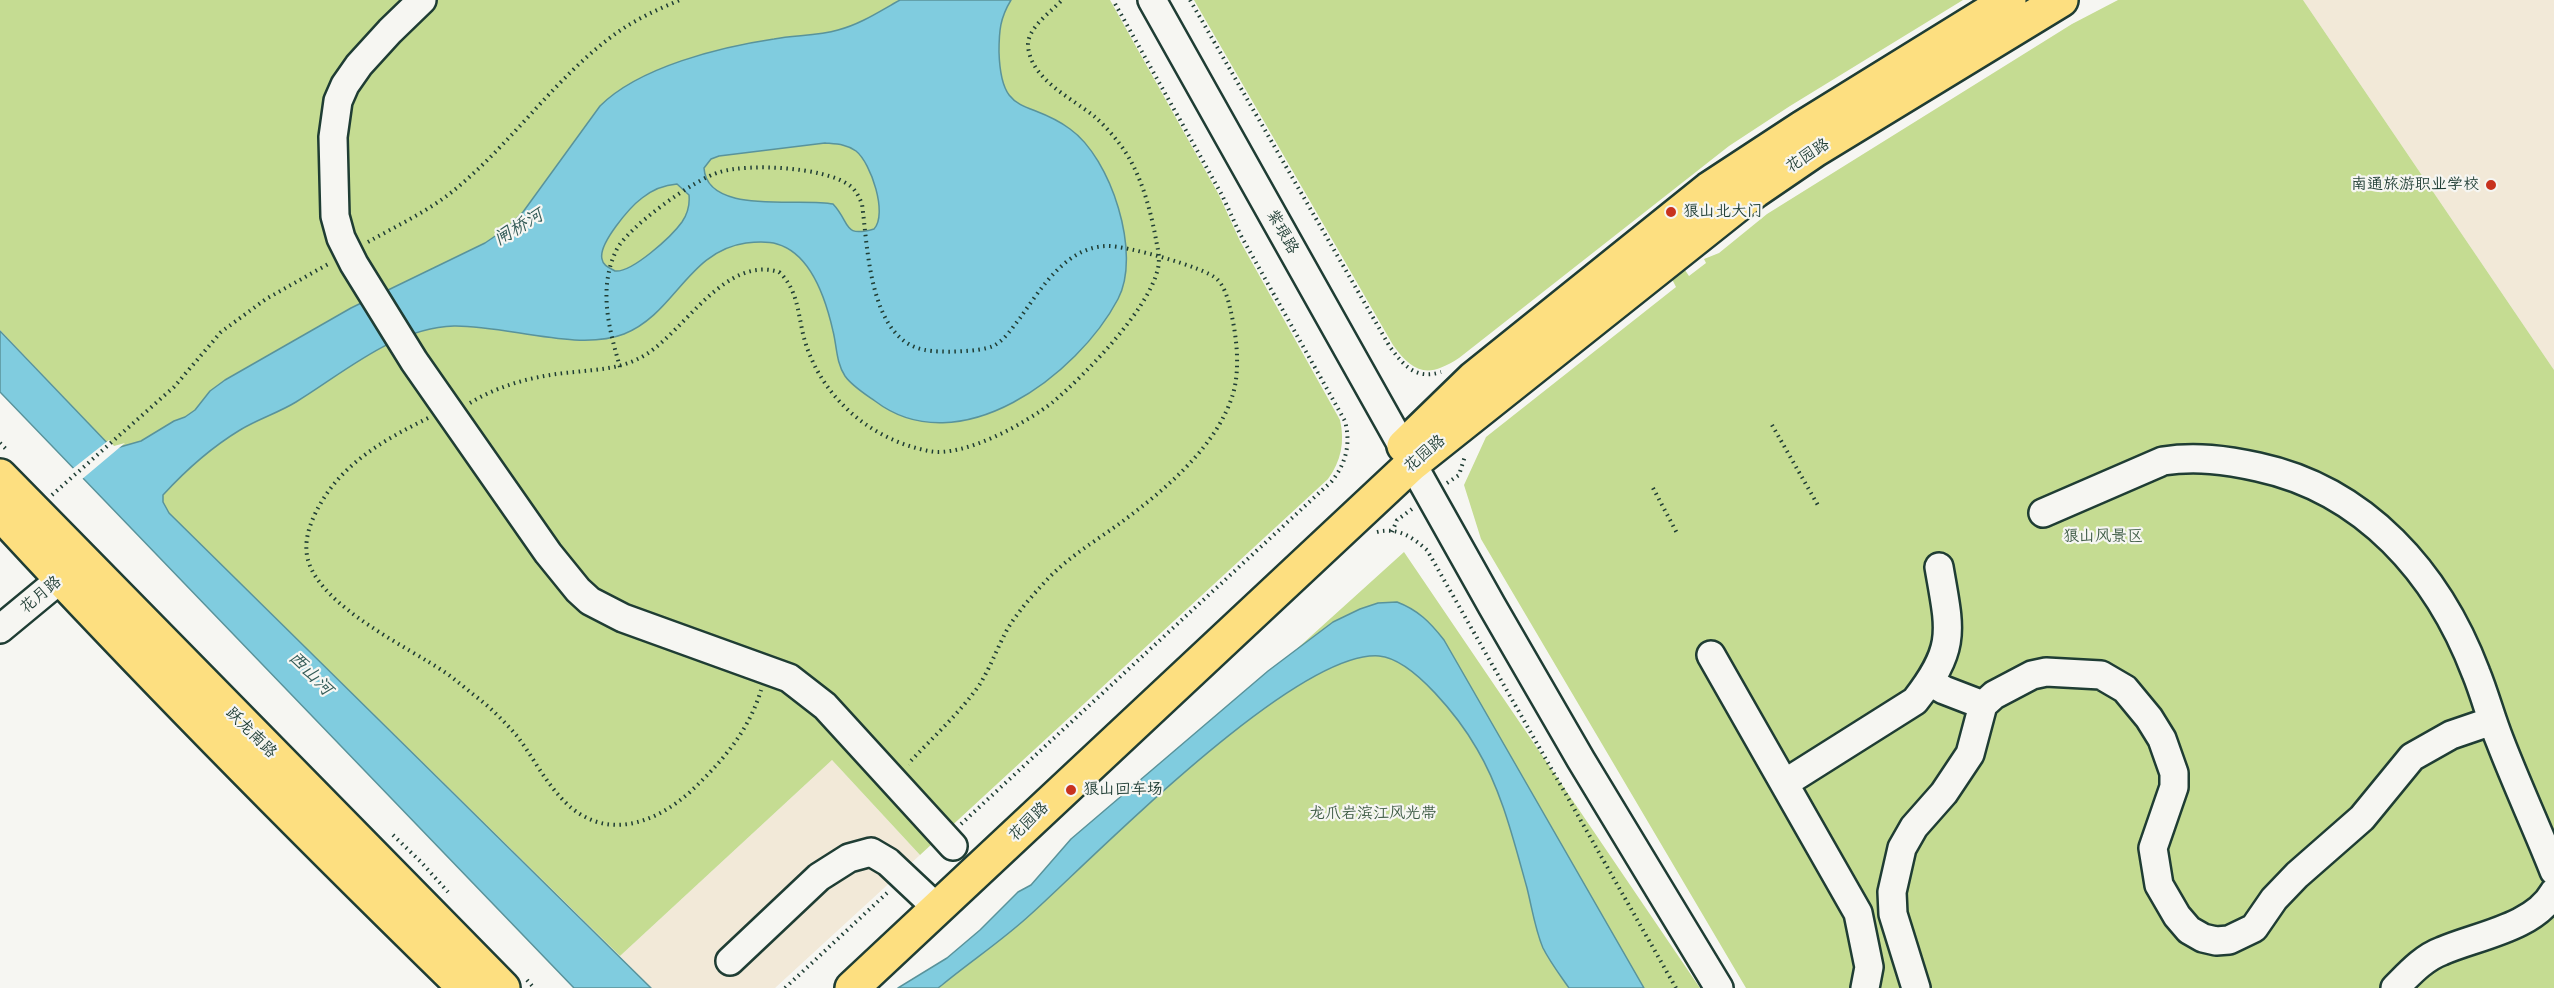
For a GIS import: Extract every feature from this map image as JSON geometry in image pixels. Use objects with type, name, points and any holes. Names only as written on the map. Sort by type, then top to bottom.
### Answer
[{"type":"main road","name":"花园路","points":[[1407,456],[1474,378],[1709,189],[1802,128],[2009,0]]},
{"type":"main road","name":"花园路","points":[[852,988],[967,863],[1145,696],[1306,538],[1407,456],[1755,191],[1815,150],[2061,0]]},
{"type":"main road","name":"跃龙南路","points":[[0,476],[71,570],[331,858],[465,988]]},
{"type":"main road","name":"跃龙南路","points":[[0,513],[71,570],[503,988]]},
{"type":"main road","name":"花园路","points":[[837,988],[932,903]]},
{"type":"street","points":[[422,0],[359,65],[345,85],[338,101],[333,136],[335,216],[341,238],[353,262],[414,361],[548,554],[590,601],[623,618],[789,678],[825,706],[894,780],[956,837]]},
{"type":"street","name":"紫琅路","points":[[1152,0],[1407,456],[1575,750],[1719,988]]},
{"type":"street","points":[[2043,513],[2163,460],[2179,458],[2229,461],[2306,481],[2339,497],[2402,549],[2428,582],[2463,643],[2476,672],[2523,801],[2554,871]]},
{"type":"street","points":[[1785,783],[1915,701],[1930,682],[1944,658],[1948,636],[1939,567]]},
{"type":"street","name":"花月路","points":[[0,629],[71,570]]},
{"type":"street","points":[[1712,655],[1858,913],[1869,967],[1865,988]]},
{"type":"street","points":[[1916,988],[1893,914],[1892,892],[1902,848],[1914,827],[1944,793],[1970,754],[1983,705],[1994,695],[2032,675],[2046,672],[2101,675],[2125,689],[2149,718],[2162,739],[2174,773],[2174,787],[2168,809],[2153,848],[2159,885],[2177,916],[2190,930],[2203,938],[2216,941],[2236,938],[2254,928],[2285,888],[2362,818],[2412,757],[2451,735],[2492,721]]},
{"type":"street","points":[[1930,682],[1983,705]]},
{"type":"street","points":[[730,961],[819,877],[849,858],[871,852],[888,862],[932,903]]},
{"type":"street","points":[[2395,988],[2421,963],[2440,951],[2509,928],[2550,900],[2554,892]]},
{"type":"path","points":[[51,495],[120,437],[185,375],[221,332],[266,299],[353,262],[442,200],[475,172],[575,69],[610,38],[649,13],[680,0]]},
{"type":"path","points":[[768,669],[756,709],[745,729],[717,765],[667,810],[643,822],[622,824],[599,821],[572,807],[548,782],[517,737],[496,714],[446,673],[387,637],[345,607],[317,577],[308,559],[307,539],[315,513],[324,497],[343,473],[367,452],[491,391],[532,378],[620,367],[634,362],[659,347],[713,292],[750,272],[771,269],[779,272],[790,285],[810,357],[824,383],[847,410],[871,428],[900,443],[933,452],[948,452],[983,441],[1050,403],[1093,364],[1142,301],[1157,273],[1158,256],[1150,214],[1128,155],[1096,118],[1045,79],[1032,58],[1029,38],[1062,0]]},
{"type":"path","points":[[956,837],[1332,481],[1344,461],[1348,447],[1345,421],[1113,0]]},
{"type":"path","points":[[1190,0],[1390,347],[1402,363],[1412,371],[1433,375],[1446,371]]},
{"type":"path","points":[[620,367],[608,323],[606,294],[612,261],[619,245],[629,233],[676,196],[711,175],[734,169],[801,170],[821,173],[850,186],[859,196],[871,270],[882,311],[900,339],[926,350],[973,350],[993,346],[1009,334],[1071,257],[1081,251],[1109,246],[1136,251],[1158,256],[1210,274],[1217,279],[1227,296],[1234,331],[1236,373],[1226,413],[1194,457],[1161,491],[1072,557],[1044,582],[1007,630],[979,685],[894,780]]},
{"type":"path","points":[[1772,425],[1819,507]]},
{"type":"path","points":[[1653,488],[1678,535]]},
{"type":"path","points":[[1372,534],[1383,531],[1405,533],[1427,550],[1676,988]]},
{"type":"path","points":[[784,988],[889,891]]},
{"type":"shaded area","name":"南通旅游职业学校","points":[[2303,0],[2554,0],[2554,370]]},
{"type":"shaded area","points":[[832,760],[920,855],[775,988],[651,988],[620,956]]},
{"type":"green space","points":[[0,0],[1110,0],[1219,195],[1240,241],[1340,420],[1342,444],[1339,458],[1328,479],[920,855],[832,760],[620,956],[169,513],[113,449],[0,330]]},
{"type":"green space","points":[[1194,0],[1963,0],[1729,146],[1459,358],[1439,368],[1422,370],[1408,362],[1393,345]]},
{"type":"green space","name":"狼山风景区","points":[[2118,0],[2303,0],[2554,370],[2554,988],[1746,988],[1481,539],[1464,485],[1486,437],[1676,287],[1671,277],[1685,270],[1689,276],[1706,263],[1704,259],[1719,253],[1767,214],[2072,24]]},
{"type":"green space","name":"龙爪岩滨江风光带","points":[[1404,552],[1700,988],[930,988],[1081,844]]},
{"type":"water","points":[[900,0],[1011,0],[1002,19],[999,38],[1001,73],[1005,88],[1011,98],[1020,104],[1070,129],[1085,143],[1110,184],[1124,233],[1125,280],[1118,299],[1100,328],[1075,356],[1046,382],[1013,403],[978,417],[943,423],[908,418],[875,401],[845,376],[838,360],[830,319],[821,292],[816,280],[800,257],[777,244],[746,243],[726,248],[710,258],[695,270],[642,325],[624,334],[606,339],[563,339],[454,326],[411,334],[371,354],[296,402],[247,426],[219,444],[180,477],[163,495],[163,502],[169,513],[651,988],[574,988],[0,392],[0,331],[113,449],[141,441],[195,410],[210,391],[225,380],[351,308],[485,243],[507,228],[523,212],[600,106],[616,92],[636,80],[705,53],[838,30],[862,21]],"holes":[[[825,143],[849,147],[862,157],[876,189],[879,212],[878,222],[874,229],[857,232],[852,230],[833,204],[758,201],[738,199],[721,193],[709,183],[704,168],[711,159],[719,156]],[[677,184],[689,195],[686,215],[677,228],[661,244],[631,266],[615,271],[605,265],[602,259],[605,244],[630,209],[654,190]]]},
{"type":"water","points":[[1397,602],[1423,617],[1444,640],[1644,988],[1569,988],[1540,941],[1506,817],[1494,782],[1477,749],[1448,708],[1421,679],[1393,660],[1379,656],[1343,663],[1299,686],[1249,720],[1147,805],[1020,924],[938,988],[898,988],[947,958],[980,930],[1018,892],[1031,885],[1071,839],[1268,671],[1333,622],[1378,603]]},
{"type":"pier","points":[[109,440],[114,446],[125,443],[81,480],[71,470]]},
{"type":"place","name":"南通旅游职业学校","points":[[2491,185]]},
{"type":"place","name":"狼山北大门","points":[[1671,212]]},
{"type":"place","name":"狼山回车场","points":[[1071,790]]},
{"type":"water label","name":"闸桥河","points":[[519,228]]},
{"type":"water label","name":"西山河","points":[[310,674]]}]
